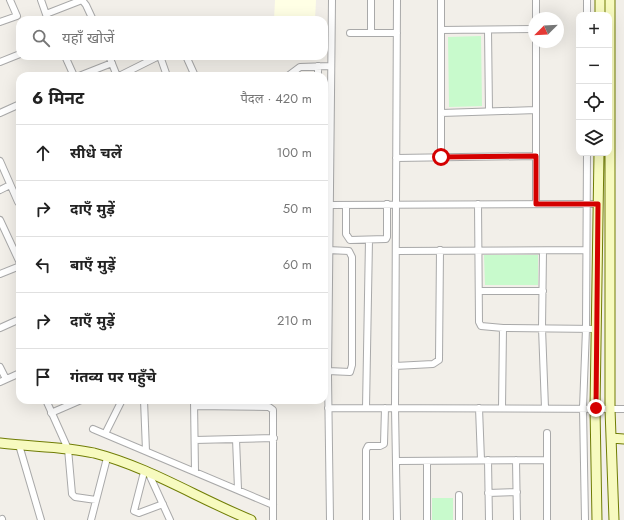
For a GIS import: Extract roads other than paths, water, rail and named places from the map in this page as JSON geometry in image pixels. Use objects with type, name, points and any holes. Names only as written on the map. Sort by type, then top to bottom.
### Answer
[{"type":"street","points":[[0,22],[16,16],[10,0]]},
{"type":"street","points":[[41,0],[47,16]]},
{"type":"street","points":[[49,16],[82,0],[91,16]]},
{"type":"street","points":[[328,374],[350,372],[352,365],[352,258],[349,252],[328,250],[330,205],[330,66],[332,0]]},
{"type":"street","points":[[371,0],[371,33]]},
{"type":"street","points":[[397,0],[395,204],[395,408],[397,520]]},
{"type":"street","points":[[441,0],[441,157]]},
{"type":"street","points":[[536,0],[536,12]]},
{"type":"street","points":[[587,0],[587,12]]},
{"type":"street","points":[[600,0],[600,12]]},
{"type":"street","points":[[610,0],[610,409],[614,520]]},
{"type":"street","points":[[441,30],[528,29]]},
{"type":"street","points":[[488,30],[489,112]]},
{"type":"street","points":[[350,33],[397,33]]},
{"type":"street","points":[[536,48],[536,204]]},
{"type":"street","points":[[0,62],[16,56]]},
{"type":"street","points":[[67,60],[72,72]]},
{"type":"street","points":[[110,60],[116,72]]},
{"type":"street","points":[[126,72],[152,60]]},
{"type":"street","points":[[161,60],[166,72]]},
{"type":"street","points":[[188,60],[193,72]]},
{"type":"street","points":[[89,72],[112,63]]},
{"type":"street","points":[[318,66],[318,72]]},
{"type":"street","points":[[294,72],[300,68],[330,66]]},
{"type":"street","points":[[0,113],[16,106]]},
{"type":"street","points":[[441,113],[536,110]]},
{"type":"street","points":[[396,158],[536,156]]},
{"type":"street","points":[[585,520],[583,408],[586,329],[585,250],[587,156]]},
{"type":"street","points":[[597,520],[596,408],[599,156]]},
{"type":"street","points":[[0,161],[16,198]]},
{"type":"street","points":[[0,190],[10,185]]},
{"type":"street","points":[[346,205],[347,238],[350,240],[384,240],[387,236],[387,204]]},
{"type":"street","points":[[478,204],[479,322],[481,326],[503,328],[597,329]]},
{"type":"street","points":[[330,205],[598,204]]},
{"type":"street","points":[[0,220],[16,255]]},
{"type":"street","points":[[366,408],[369,240]]},
{"type":"street","points":[[395,366],[433,364],[439,360],[440,250]]},
{"type":"street","points":[[396,251],[585,250]]},
{"type":"street","points":[[543,251],[542,328],[545,408]]},
{"type":"street","points":[[0,274],[16,266]]},
{"type":"street","points":[[479,291],[543,291]]},
{"type":"street","points":[[0,328],[16,321]]},
{"type":"street","points":[[502,408],[503,328]]},
{"type":"street","points":[[0,367],[3,380],[16,375]]},
{"type":"street","points":[[48,404],[68,449],[72,494],[75,497],[96,500]]},
{"type":"street","points":[[51,413],[72,404]]},
{"type":"street","points":[[105,434],[120,404]]},
{"type":"street","points":[[144,404],[146,451]]},
{"type":"street","points":[[194,404],[195,472]]},
{"type":"street","points":[[209,404],[271,408],[274,413],[273,520]]},
{"type":"street","points":[[328,404],[330,520]]},
{"type":"street","points":[[328,408],[624,409]]},
{"type":"street","points":[[366,520],[366,450],[368,446],[380,446],[384,444],[385,408]]},
{"type":"street","points":[[479,408],[481,460]]},
{"type":"street","points":[[93,429],[273,505]]},
{"type":"street","points":[[547,433],[547,520]]},
{"type":"street","points":[[195,440],[274,438]]},
{"type":"street","points":[[611,438],[624,439]]},
{"type":"street","points":[[236,439],[238,489]]},
{"type":"street","points":[[0,443],[68,449],[107,458],[146,473],[232,516],[251,520]]},
{"type":"street","points":[[19,445],[41,520]]},
{"type":"street","points":[[90,520],[107,458]]},
{"type":"street","points":[[488,460],[489,520]]},
{"type":"street","points":[[516,460],[517,520]]},
{"type":"street","points":[[396,461],[547,460]]},
{"type":"street","points":[[427,461],[427,520]]},
{"type":"street","points":[[146,473],[134,510],[139,513],[163,504]]},
{"type":"street","points":[[146,473],[170,520]]},
{"type":"street","points":[[488,493],[517,492]]},
{"type":"street","points":[[459,495],[460,520]]}]
